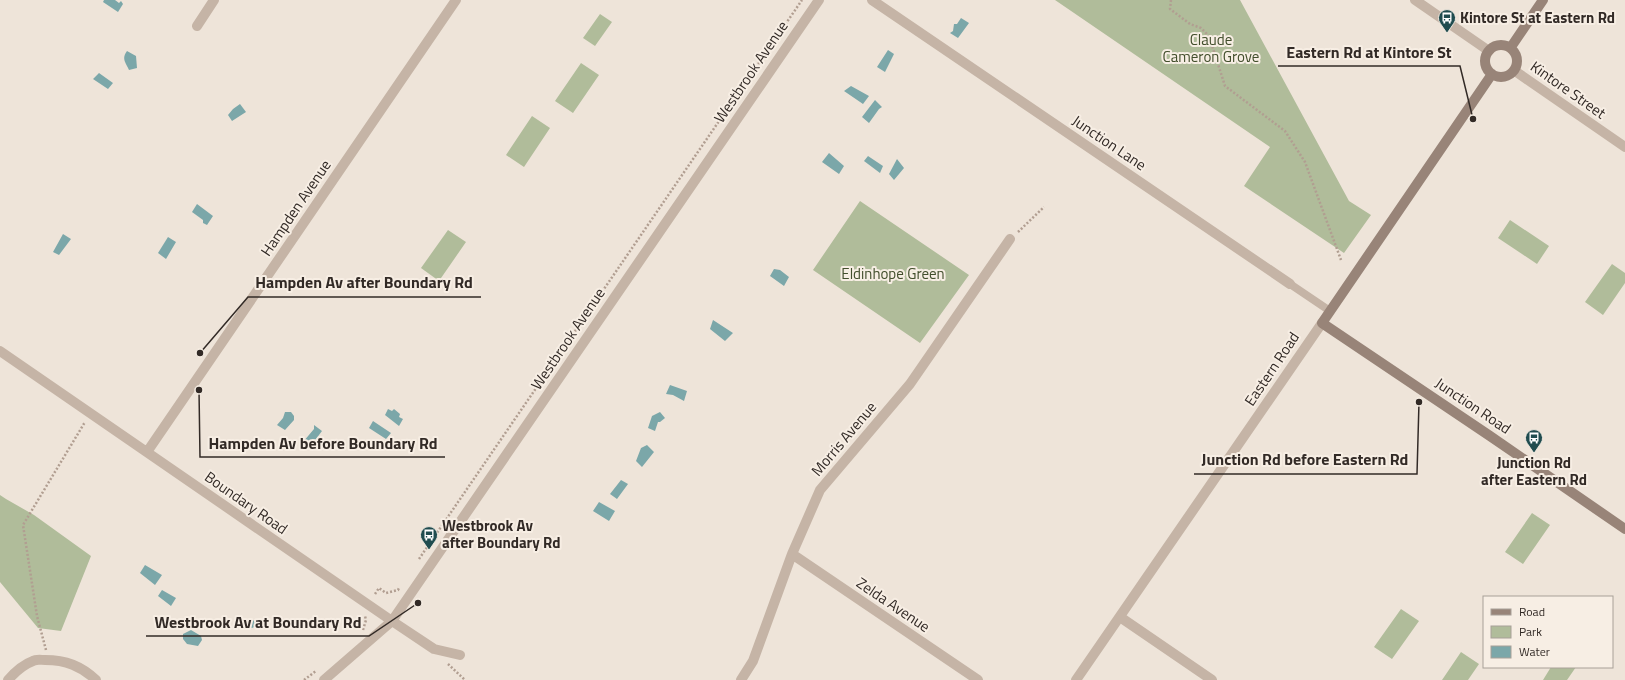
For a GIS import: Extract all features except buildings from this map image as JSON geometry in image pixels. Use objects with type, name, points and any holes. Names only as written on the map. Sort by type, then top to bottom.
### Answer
[{"type":"main road","points":[[1510,48],[1543,0]]},
{"type":"main road","points":[[1497,45],[1510,48],[1516,53],[1518,58],[1518,64],[1514,71],[1508,76],[1503,77],[1498,77],[1492,74],[1486,67],[1485,61],[1488,51],[1497,45]]},
{"type":"main road","name":"Eastern Road","points":[[1322,323],[1492,74]]},
{"type":"main road","name":"Junction Road","points":[[1322,323],[1625,529]]},
{"type":"street","points":[[197,26],[214,0]]},
{"type":"street","name":"Hampden Avenue","points":[[147,452],[456,0]]},
{"type":"street","name":"Westbrook Avenue","points":[[324,680],[392,621],[819,0]]},
{"type":"street","name":"Junction Lane","points":[[872,0],[1290,284]]},
{"type":"street","points":[[1415,0],[1488,51]]},
{"type":"street","name":"Kintore Street","points":[[1514,71],[1625,147]]},
{"type":"street","name":"Morris Avenue","points":[[741,680],[753,661],[792,554],[820,490],[910,384],[1010,239]]},
{"type":"street","name":"Eastern Road","points":[[1076,680],[1322,323]]},
{"type":"street","name":"Boundary Road","points":[[0,351],[434,649],[460,655]]},
{"type":"street","name":"Zelda Avenue","points":[[792,554],[978,680]]},
{"type":"street","points":[[1120,617],[1212,680]]},
{"type":"street","points":[[8,680],[18,669],[34,660],[66,661],[86,670],[96,680]]},
{"type":"lane","name":"Junction Lane","points":[[1290,284],[1330,311]]},
{"type":"path","points":[[416,564],[802,0]]},
{"type":"path","points":[[1171,0],[1170,9],[1190,24],[1201,28],[1210,36],[1225,86],[1285,131],[1305,162],[1341,260]]},
{"type":"path","points":[[1010,239],[1044,207]]},
{"type":"path","points":[[48,660],[37,616],[23,525],[90,413]]},
{"type":"path","points":[[376,594],[379,588],[386,593],[398,590],[402,584]]},
{"type":"green space","name":"Claude Cameron Grove","points":[[1055,0],[1240,0],[1349,201],[1371,215],[1344,253],[1244,186],[1270,147]]},
{"type":"green space","points":[[600,14],[612,22],[595,46],[583,38]]},
{"type":"green space","points":[[581,63],[599,75],[573,113],[555,101]]},
{"type":"green space","points":[[532,116],[550,128],[524,167],[506,155]]},
{"type":"green space","name":"Eldinhope Green","points":[[860,201],[969,275],[920,343],[813,270]]},
{"type":"green space","points":[[1510,220],[1549,246],[1537,264],[1498,238]]},
{"type":"green space","points":[[448,230],[466,242],[439,281],[421,268]]},
{"type":"green space","points":[[1612,264],[1625,273],[1625,283],[1603,315],[1585,302]]},
{"type":"green space","points":[[0,495],[34,515],[91,556],[61,631],[38,628],[0,582]]},
{"type":"green space","points":[[1532,513],[1550,525],[1523,564],[1505,552]]},
{"type":"green space","points":[[1401,609],[1419,621],[1392,659],[1374,647]]},
{"type":"green space","points":[[1461,652],[1479,664],[1468,680],[1442,680]]},
{"type":"green space","points":[[1550,668],[1575,668],[1567,680],[1543,680]]},
{"type":"water","points":[[104,0],[115,0],[119,3],[121,1],[123,4],[118,12],[103,2]]},
{"type":"water","points":[[961,18],[969,23],[958,38],[950,33],[953,31],[954,24],[957,24]]},
{"type":"water","points":[[888,50],[894,54],[885,72],[877,67]]},
{"type":"water","points":[[127,51],[136,56],[137,68],[129,70],[124,59]]},
{"type":"water","points":[[99,73],[113,83],[108,89],[93,79]]},
{"type":"water","points":[[851,86],[869,96],[863,104],[844,91]]},
{"type":"water","points":[[875,100],[882,107],[869,123],[862,117]]},
{"type":"water","points":[[240,104],[246,112],[232,121],[228,115]]},
{"type":"water","points":[[829,153],[844,166],[839,174],[822,162]]},
{"type":"water","points":[[868,156],[883,166],[880,173],[864,161]]},
{"type":"water","points":[[897,159],[904,168],[894,180],[889,174]]},
{"type":"water","points":[[197,204],[213,216],[207,225],[192,212]]},
{"type":"water","points":[[63,234],[71,239],[59,255],[53,252]]},
{"type":"water","points":[[168,237],[176,242],[166,259],[158,253]]},
{"type":"water","points":[[774,269],[780,270],[789,277],[784,286],[770,276]]},
{"type":"water","points":[[713,320],[733,333],[725,341],[710,329]]},
{"type":"water","points":[[670,385],[687,391],[684,401],[673,395],[666,394]]},
{"type":"water","points":[[388,409],[392,411],[394,409],[400,414],[399,417],[403,419],[399,426],[385,415]]},
{"type":"water","points":[[285,412],[291,412],[294,416],[294,420],[285,430],[277,425],[283,418]]},
{"type":"water","points":[[660,412],[665,418],[658,422],[655,431],[648,428],[652,416]]},
{"type":"water","points":[[373,421],[391,433],[386,439],[369,428]]},
{"type":"water","points":[[314,425],[322,431],[310,447],[303,442],[314,429]]},
{"type":"water","points":[[647,445],[654,452],[642,467],[636,461],[641,448]]},
{"type":"water","points":[[621,480],[628,484],[617,499],[610,494]]},
{"type":"water","points":[[599,502],[615,511],[609,521],[593,511]]},
{"type":"water","points":[[145,565],[162,575],[155,585],[140,573]]},
{"type":"water","points":[[162,590],[176,598],[171,606],[158,596]]},
{"type":"water","points":[[252,620],[260,622],[259,625],[252,628],[240,628],[240,623],[242,621],[247,622]]},
{"type":"water","points":[[191,630],[201,636],[202,640],[198,646],[187,644],[183,639],[183,634]]},
{"type":"place","name":"Kintore St at Eastern Rd","points":[[1447,33]]},
{"type":"place","name":"Eastern Rd at Kintore St","points":[[1473,119]]},
{"type":"place","name":"Hampden Av after Boundary Rd","points":[[200,353]]},
{"type":"place","name":"Hampden Av before Boundary Rd","points":[[199,390]]},
{"type":"place","name":"Junction Rd before Eastern Rd","points":[[1419,402]]},
{"type":"place","name":"Junction Rd after Eastern Rd","points":[[1534,453]]},
{"type":"place","name":"Westbrook Av after Boundary Rd","points":[[429,550]]},
{"type":"place","name":"Westbrook Av at Boundary Rd","points":[[418,603]]}]
